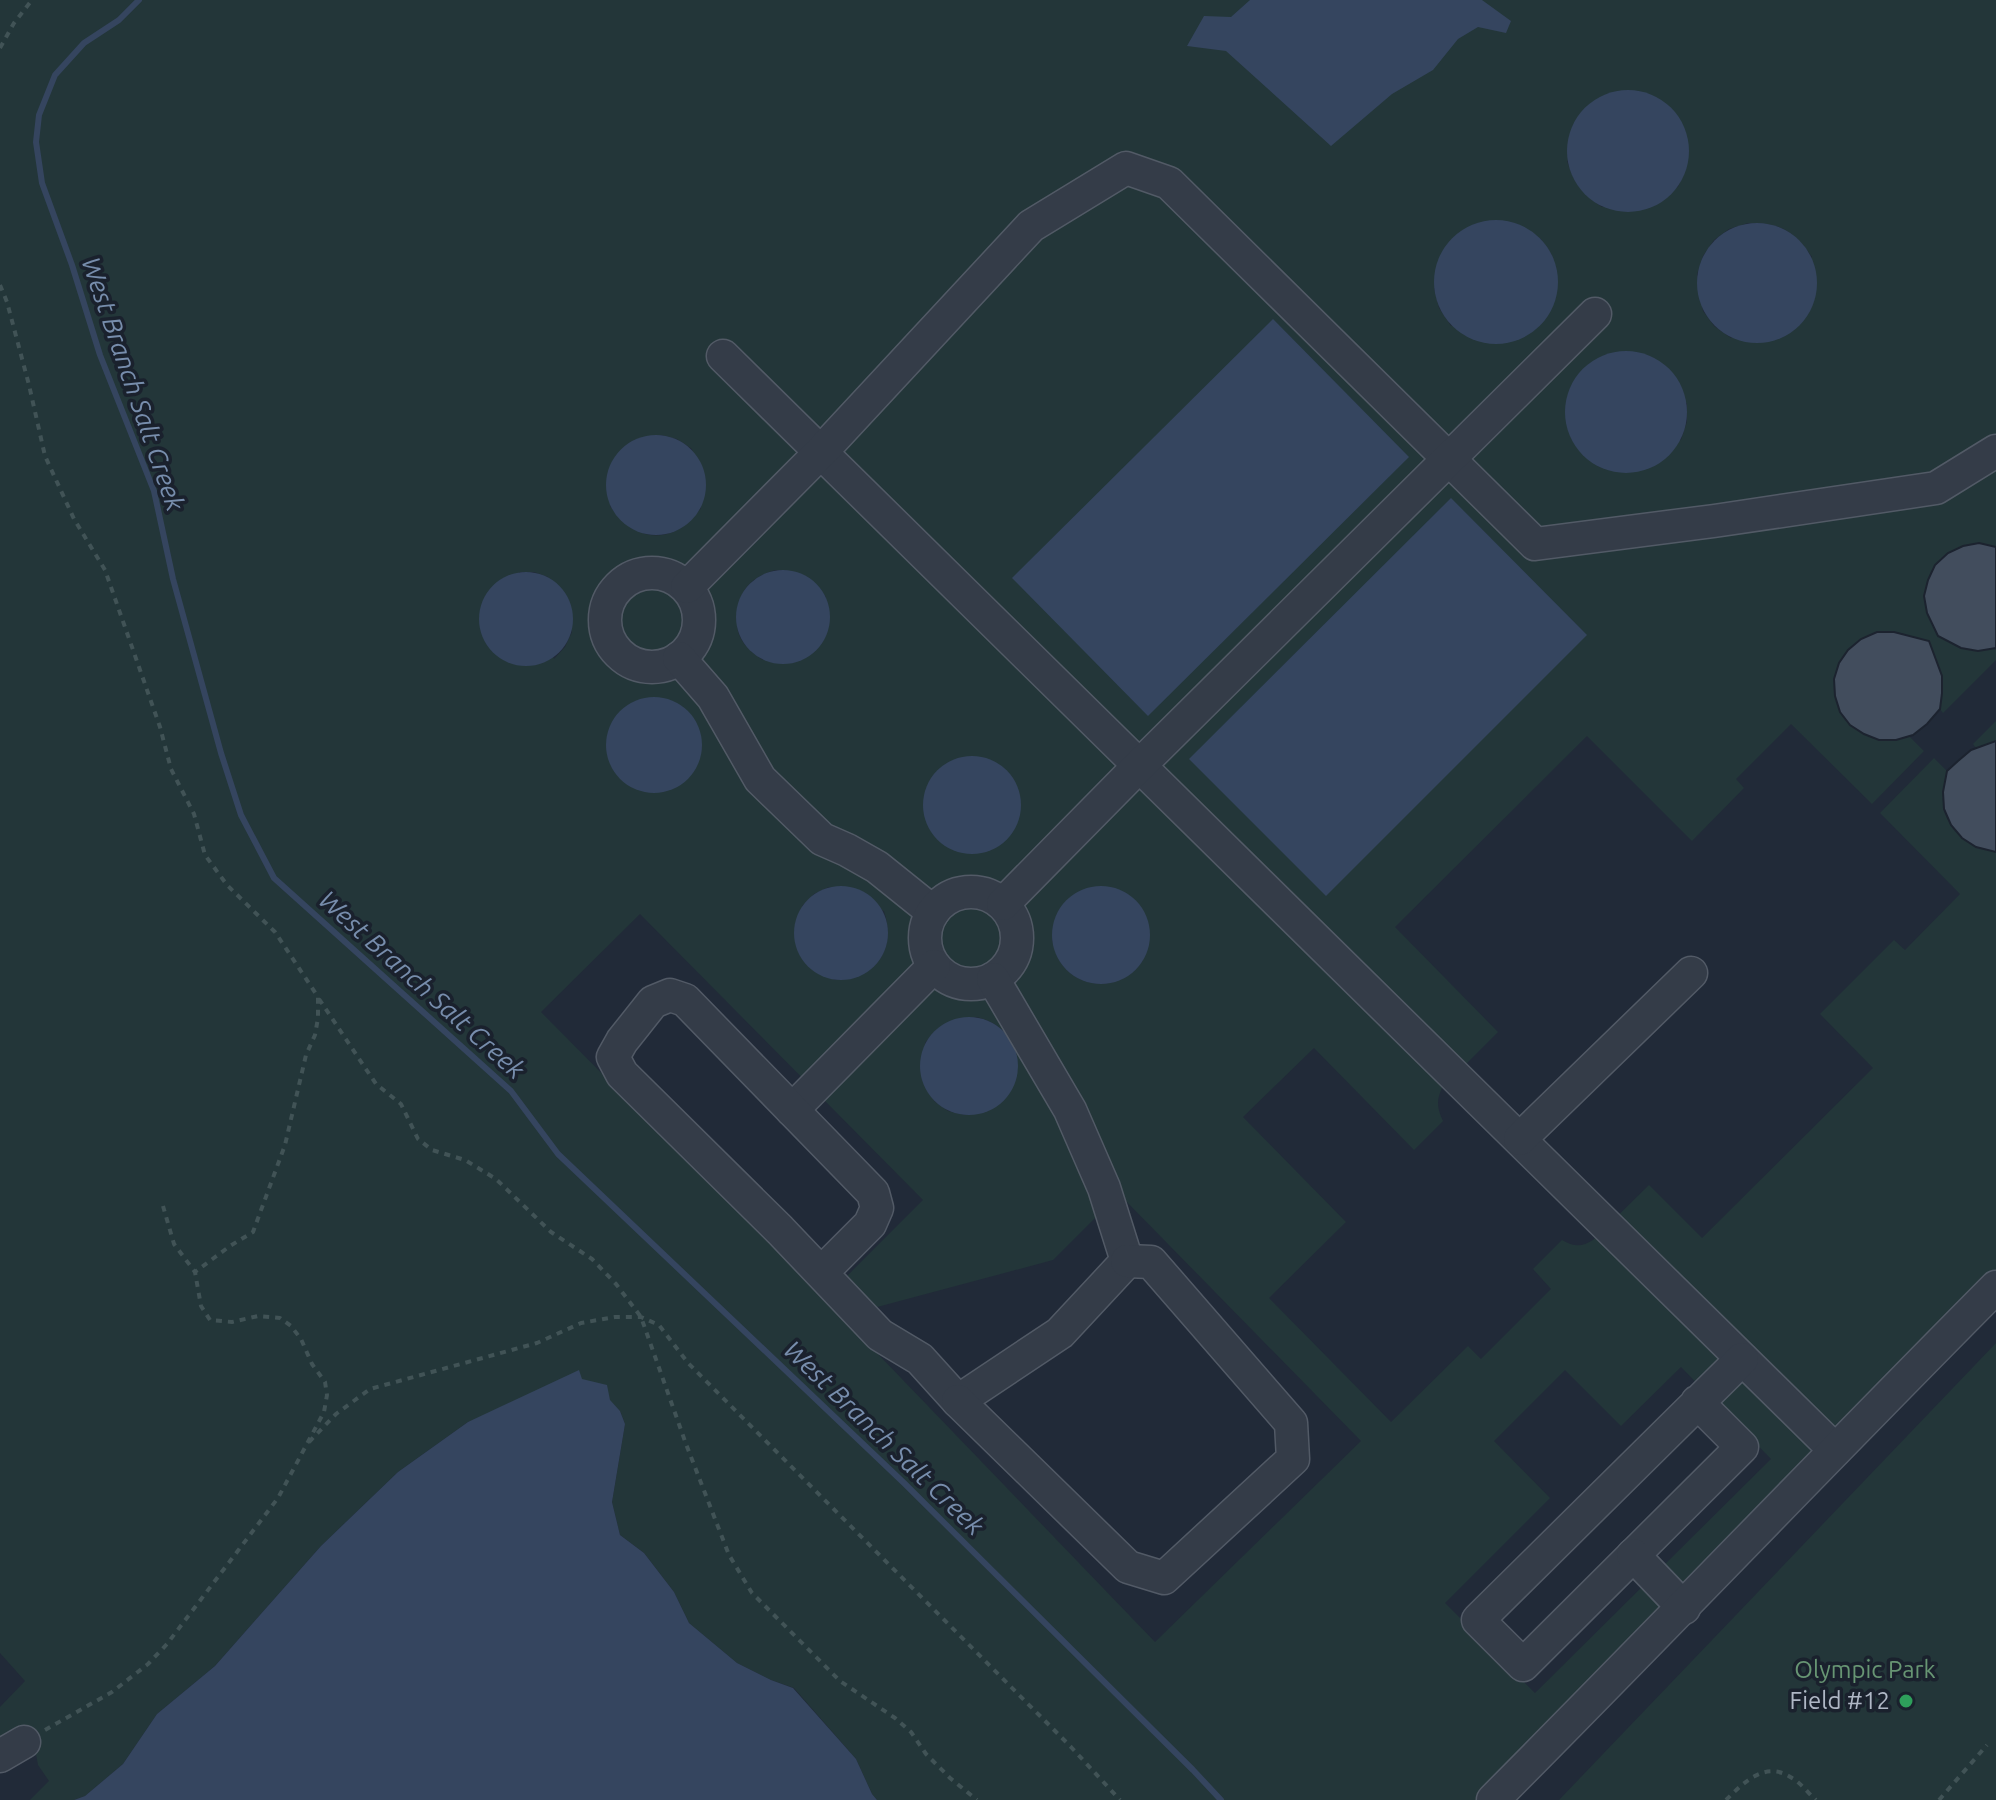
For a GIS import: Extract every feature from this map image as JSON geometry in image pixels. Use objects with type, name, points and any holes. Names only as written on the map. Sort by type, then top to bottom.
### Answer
[{"type":"street","points":[[687,587],[821,452],[1031,226],[1126,168],[1169,183],[1535,544],[1936,488],[1996,451]]},
{"type":"street","points":[[1003,904],[1595,314]]},
{"type":"street","points":[[723,356],[1835,1450]]},
{"type":"street","points":[[659,573],[687,587],[699,616],[698,632],[691,647],[679,658],[666,665],[636,664],[613,645],[605,617],[616,589],[628,579],[659,573]]},
{"type":"street","points":[[679,658],[713,697],[760,779],[822,839],[877,867],[933,912]]},
{"type":"street","points":[[958,893],[989,895],[1003,904],[1012,915],[1017,929],[1013,958],[1005,970],[979,984],[950,980],[938,971],[929,958],[925,942],[926,926],[933,912],[958,893]]},
{"type":"street","points":[[792,1110],[934,966]]},
{"type":"street","points":[[1520,1139],[1691,973]]},
{"type":"street","points":[[993,979],[1070,1110],[1104,1188],[1127,1261]]},
{"type":"street","points":[[821,1273],[870,1224],[877,1208],[873,1193],[685,1000],[670,995],[653,1002],[613,1057],[622,1074],[780,1230],[880,1335],[920,1359],[958,1401],[1128,1567],[1164,1578],[1293,1459],[1291,1423],[1151,1262],[1127,1261],[1060,1333],[958,1401]]},
{"type":"street","points":[[1493,1800],[1996,1287]]},
{"type":"street","points":[[1697,1402],[1742,1447],[1523,1665],[1478,1620],[1697,1402],[1742,1359]]},
{"type":"street","points":[[1633,1555],[1684,1608]]},
{"type":"path","points":[[0,48],[32,0]]},
{"type":"path","points":[[0,285],[26,371],[45,456],[74,519],[105,570],[160,727],[171,769],[194,814],[205,855],[227,885],[275,932],[376,1084],[401,1104],[418,1139],[432,1150],[465,1160],[496,1179],[551,1232],[592,1259],[616,1284],[641,1317],[729,1555],[752,1593],[840,1681],[911,1732],[926,1754],[977,1800]]},
{"type":"path","points":[[195,1272],[253,1232],[285,1145],[306,1055],[315,1035],[318,997]]},
{"type":"path","points":[[12,1749],[112,1692],[148,1664],[167,1644],[278,1498],[324,1412],[327,1395],[325,1382],[291,1326],[280,1318],[258,1316],[232,1322],[210,1320],[201,1306],[195,1272],[174,1244],[163,1206]]},
{"type":"path","points":[[309,1442],[336,1414],[370,1389],[537,1343],[581,1323],[615,1317],[641,1317],[659,1325],[688,1363],[1071,1747],[1120,1800]]},
{"type":"path","points":[[1939,1800],[1987,1745]]},
{"type":"path","points":[[1726,1800],[1745,1781],[1763,1772],[1777,1770],[1793,1778],[1816,1800]]},
{"type":"green space","points":[[0,0],[1996,0],[1996,547],[1973,545],[1951,552],[1932,571],[1925,597],[1932,624],[1941,636],[1960,647],[1994,648],[1996,660],[1943,713],[1940,709],[1940,672],[1927,648],[1900,633],[1881,632],[1864,638],[1850,649],[1840,664],[1835,682],[1837,701],[1847,720],[1874,738],[1885,740],[1909,736],[1924,751],[1872,804],[1791,724],[1736,779],[1744,788],[1692,841],[1587,736],[1395,927],[1498,1032],[1442,1088],[1438,1104],[1443,1121],[1414,1150],[1314,1048],[1243,1117],[1346,1222],[1269,1298],[1391,1422],[1468,1346],[1481,1359],[1551,1289],[1533,1269],[1562,1240],[1578,1245],[1593,1240],[1649,1185],[1702,1238],[1873,1068],[1820,1014],[1894,940],[1905,950],[1960,894],[1880,813],[1934,758],[1947,771],[1943,805],[1947,819],[1964,839],[1996,851],[1996,1270],[1477,1800],[877,1800],[856,1759],[794,1688],[737,1663],[689,1623],[674,1592],[644,1553],[620,1535],[612,1502],[625,1424],[620,1411],[610,1401],[606,1385],[468,1422],[398,1472],[321,1546],[215,1666],[157,1714],[123,1764],[85,1796],[74,1800],[30,1800],[49,1781],[38,1765],[36,1754],[18,1735],[0,1744],[0,1707],[25,1681],[0,1653]],"holes":[[[1671,108],[1683,128],[1688,146],[1686,165],[1678,187],[1602,207],[1576,182],[1567,161]],[[1748,223],[1785,230],[1799,240],[1812,257],[1731,338],[1714,326],[1703,311],[1697,274],[1703,256],[1714,240],[1729,229]],[[1540,238],[1551,254],[1557,272],[1451,326],[1439,308],[1434,288]],[[1568,397],[1687,403],[1687,422],[1681,440],[1599,467],[1576,445],[1569,429]],[[661,435],[677,439],[692,449],[701,508],[690,520],[679,529],[655,536],[632,528],[610,506]],[[775,570],[791,572],[810,580],[826,597],[763,660],[745,645],[737,627],[742,595],[754,580]],[[519,572],[534,572],[548,577],[572,632],[565,647],[554,659]],[[702,747],[697,763],[679,785],[654,792],[627,782],[614,771]],[[829,887],[884,911],[887,925],[884,950],[871,969],[848,979],[834,980],[802,906],[814,894]],[[1122,891],[1137,903],[1144,923],[1144,957],[1128,975],[1109,983],[1089,982],[1071,974],[1058,958],[1052,940]],[[640,914],[923,1200],[840,1283],[866,1310],[1053,1260],[1119,1194],[1361,1441],[1155,1642],[824,1298],[541,1012]],[[983,1019],[998,1027],[1014,1045],[965,1115],[948,1111],[934,1101],[925,1043],[936,1030],[953,1021]],[[1681,1367],[1771,1459],[1535,1693],[1445,1603],[1550,1498],[1494,1441],[1565,1370],[1621,1426]]]},
{"type":"green space","points":[[1996,721],[1996,744],[1976,748],[1973,744]]},
{"type":"green space","name":"Olympic Park","points":[[1996,1343],[1996,1800],[1559,1800]]},
{"type":"water","points":[[1250,0],[1482,0],[1511,21],[1506,33],[1478,27],[1458,39],[1433,70],[1392,94],[1331,146],[1226,51],[1187,46],[1204,16],[1231,17]]},
{"type":"water","points":[[1628,90],[1651,95],[1671,108],[1684,128],[1689,151],[1684,174],[1671,194],[1651,207],[1628,212],[1605,207],[1585,194],[1572,174],[1567,151],[1572,128],[1585,108],[1605,95]]},
{"type":"water","points":[[1496,220],[1520,225],[1540,238],[1553,258],[1558,282],[1553,306],[1540,326],[1520,339],[1496,344],[1472,339],[1452,326],[1439,306],[1434,282],[1439,258],[1452,238],[1472,225]]},
{"type":"water","points":[[1757,223],[1780,228],[1799,241],[1812,260],[1817,283],[1812,306],[1799,325],[1780,338],[1757,343],[1734,338],[1715,325],[1702,306],[1697,283],[1702,260],[1715,241],[1734,228]]},
{"type":"water","points":[[1273,319],[1409,457],[1148,716],[1012,578]]},
{"type":"water","points":[[1626,351],[1649,356],[1669,369],[1682,389],[1687,412],[1682,435],[1669,455],[1649,468],[1626,473],[1603,468],[1583,455],[1570,435],[1565,412],[1570,389],[1583,369],[1603,356]]},
{"type":"water","points":[[656,435],[675,439],[691,450],[702,466],[706,485],[702,504],[691,520],[675,531],[656,535],[637,531],[621,520],[610,504],[606,485],[610,466],[621,450],[637,439]]},
{"type":"water","points":[[1451,498],[1587,635],[1326,896],[1189,759]]},
{"type":"water","points":[[783,570],[801,574],[816,584],[826,599],[830,617],[826,635],[816,650],[801,660],[783,664],[765,660],[750,650],[740,635],[736,617],[740,599],[750,584],[765,574]]},
{"type":"water","points":[[517,572],[535,572],[560,585],[570,601],[573,619],[570,637],[560,653],[535,666],[517,666],[492,653],[479,628],[479,610],[492,585]]},
{"type":"water","points":[[654,697],[672,701],[688,711],[698,727],[702,745],[698,763],[688,779],[672,789],[654,793],[636,789],[620,779],[610,763],[606,745],[610,727],[620,711],[636,701]]},
{"type":"water","points":[[972,756],[991,760],[1007,770],[1017,786],[1021,805],[1017,824],[1007,840],[991,850],[972,854],[953,850],[937,840],[927,824],[923,805],[927,786],[937,770],[953,760]]},
{"type":"water","points":[[841,886],[859,889],[875,899],[885,915],[888,933],[885,951],[875,967],[859,977],[841,980],[823,977],[807,967],[797,951],[794,933],[797,915],[807,899],[823,889]]},
{"type":"water","points":[[1101,886],[1120,890],[1135,901],[1146,916],[1150,935],[1146,954],[1135,969],[1120,980],[1101,984],[1082,980],[1067,969],[1056,954],[1052,935],[1056,916],[1067,901],[1082,890]]},
{"type":"water","points":[[969,1017],[988,1021],[1004,1031],[1014,1047],[1018,1066],[1014,1085],[1004,1101],[988,1111],[969,1115],[950,1111],[934,1101],[924,1085],[920,1066],[924,1047],[934,1031],[950,1021]]},
{"type":"water","points":[[579,1370],[582,1379],[607,1385],[610,1400],[620,1411],[625,1424],[612,1502],[620,1535],[644,1553],[674,1592],[689,1623],[737,1663],[793,1688],[856,1759],[877,1800],[74,1800],[85,1796],[123,1764],[157,1714],[215,1666],[321,1546],[398,1472],[468,1422]]},
{"type":"building","points":[[1979,543],[1996,547],[1996,648],[1978,651],[1961,648],[1938,636],[1927,613],[1924,596],[1935,565],[1948,553]]},
{"type":"building","points":[[1877,632],[1894,632],[1929,641],[1942,676],[1940,709],[1913,735],[1896,740],[1879,740],[1850,725],[1840,712],[1835,696],[1834,679],[1839,663],[1861,639]]},
{"type":"building","points":[[1996,741],[1996,852],[1976,847],[1962,838],[1951,825],[1944,809],[1943,792],[1947,771],[1971,750]]},
{"type":"waterway","name":"West Branch Salt Creek","points":[[139,0],[119,20],[84,43],[55,75],[39,115],[36,142],[42,183],[100,355],[154,491],[173,579],[241,815],[274,878],[511,1091],[558,1154],[904,1483],[1221,1800]]},
{"type":"place","name":"Field #12","points":[[1906,1701]]}]
